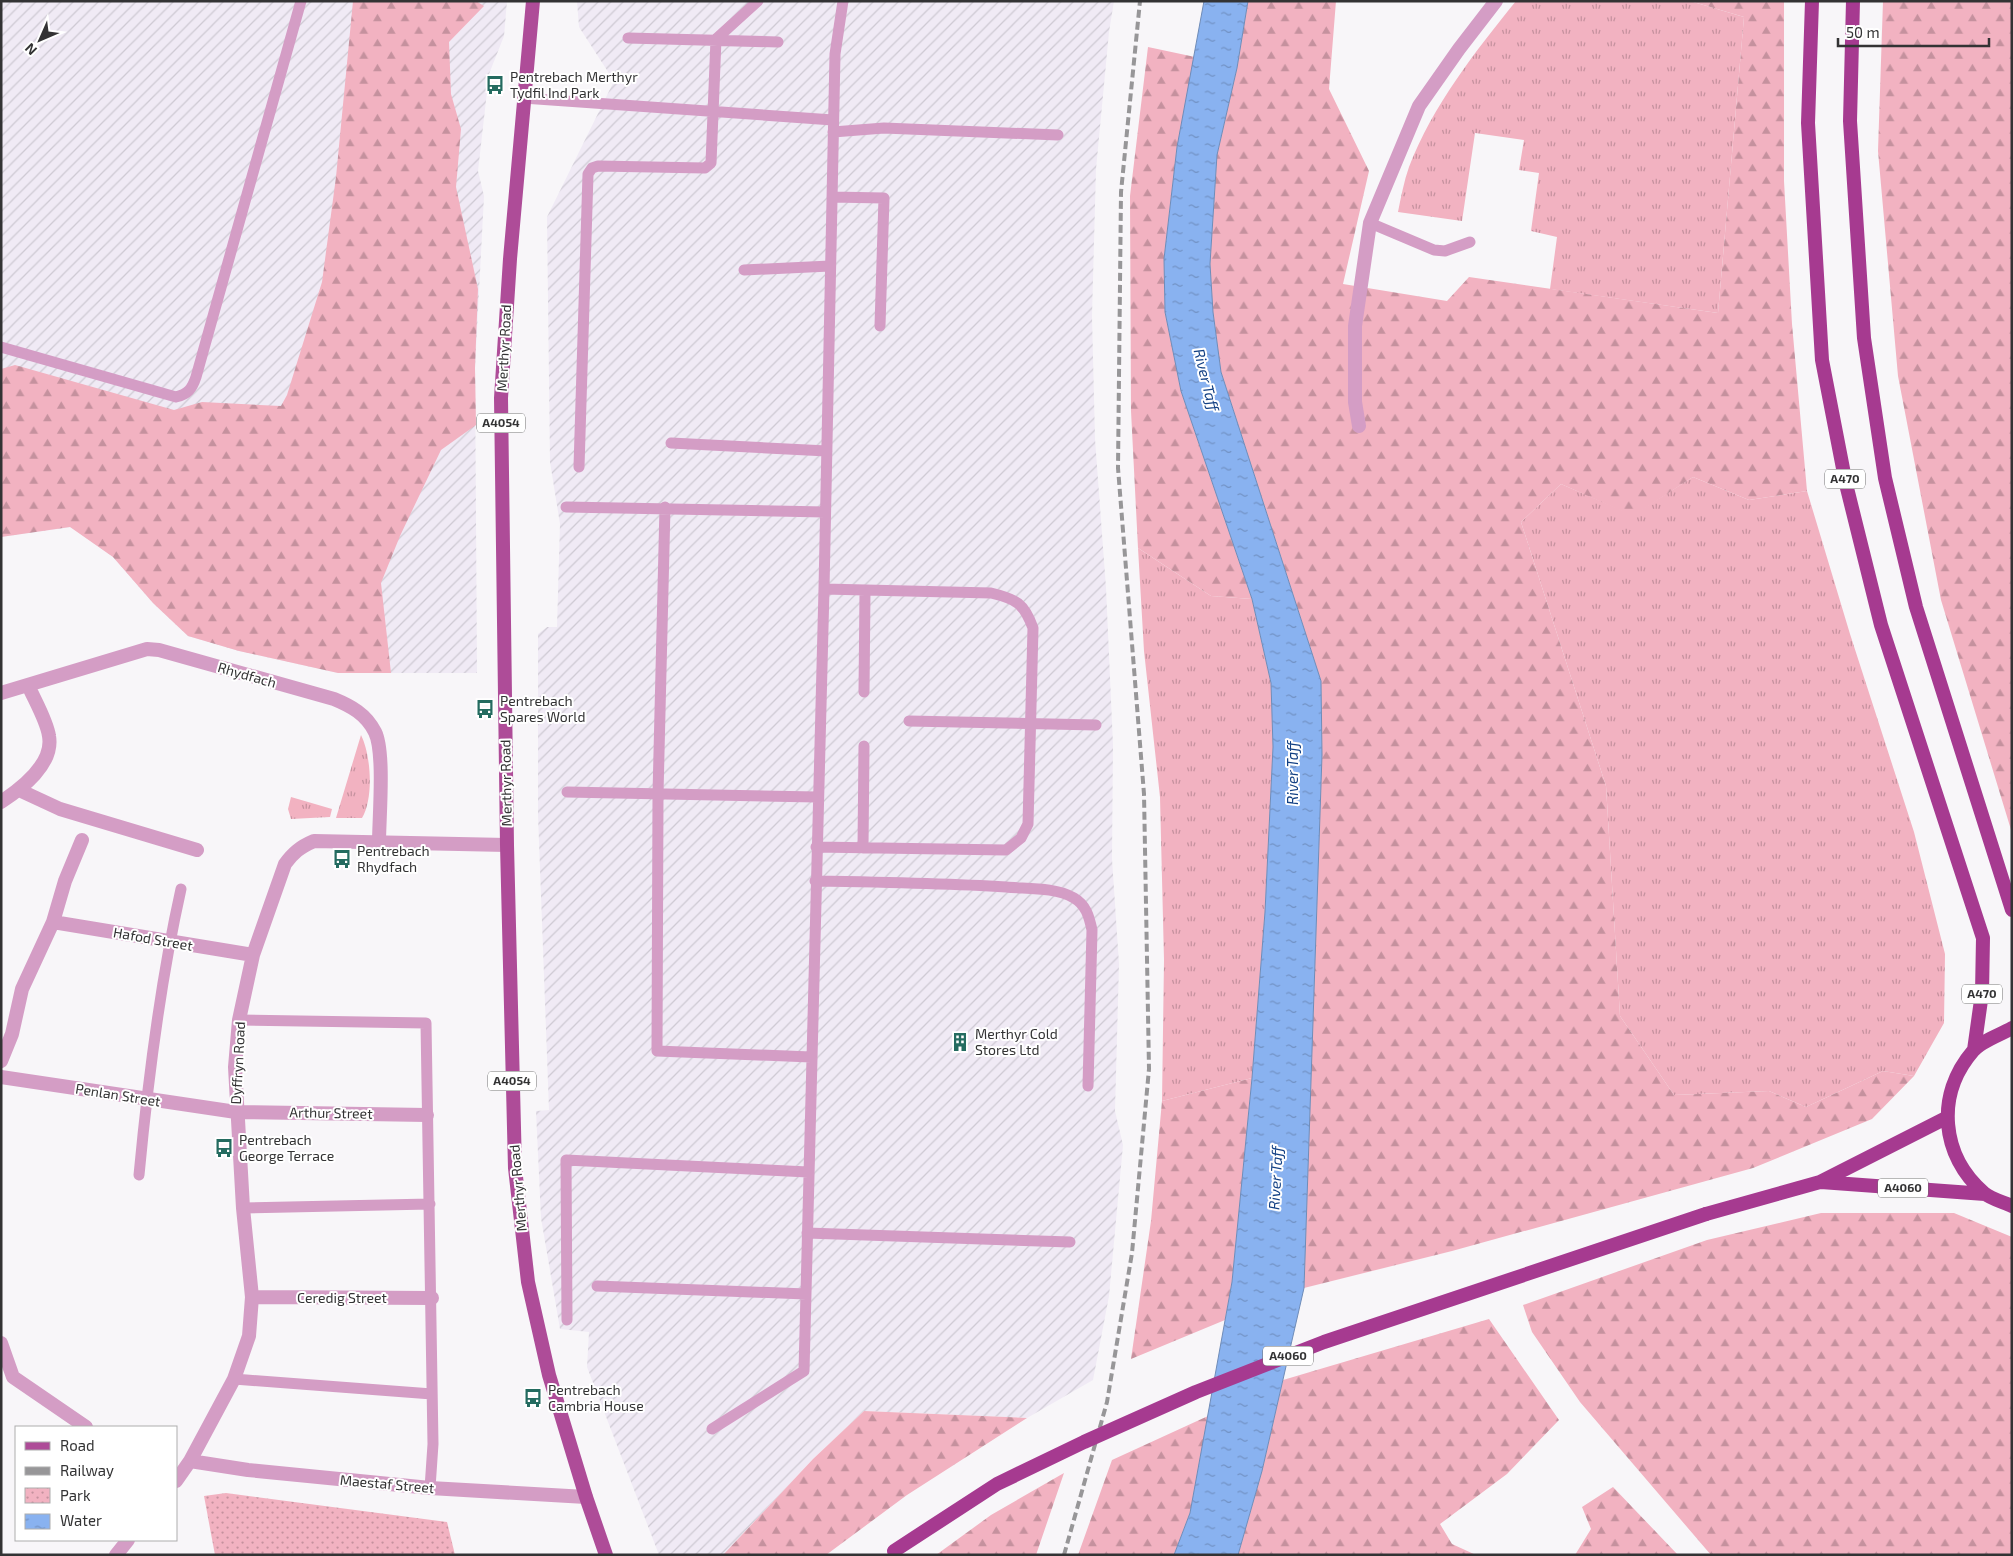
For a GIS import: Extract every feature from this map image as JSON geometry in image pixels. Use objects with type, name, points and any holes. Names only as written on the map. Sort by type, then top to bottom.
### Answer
[{"type":"highway","name":"A470","points":[[1812,1],[1808,123],[1822,360],[1846,484],[1881,625],[1983,938],[1982,993],[1974,1050]]},
{"type":"highway","name":"A470","points":[[1853,1],[1850,121],[1864,338],[1885,478],[1916,607],[2012,910]]},
{"type":"highway","points":[[2012,1028],[1974,1050],[1953,1081],[1946,1118],[1956,1160],[1985,1194],[2012,1206]]},
{"type":"highway","name":"A4060","points":[[891,1553],[997,1484],[1084,1442],[1196,1392],[1324,1342],[1706,1214],[1820,1182],[1946,1118]]},
{"type":"highway","name":"A4060","points":[[1820,1182],[1985,1194]]},
{"type":"main road","name":"Merthyr Road","points":[[533,1],[523,98],[501,398],[512,1111],[520,1222],[528,1282],[549,1375],[586,1497],[606,1555]]},
{"type":"street","points":[[1360,426],[1355,402],[1356,326],[1370,223],[1419,106],[1496,1]]},
{"type":"street","name":"Rhydfach","points":[[1,693],[147,650],[159,650],[351,706],[363,715],[375,732],[379,749],[379,843]]},
{"type":"street","points":[[1,802],[19,790],[43,764],[48,750],[49,735],[28,685]]},
{"type":"street","points":[[19,790],[60,810],[197,850]]},
{"type":"street","points":[[1,1062],[12,1034],[22,989],[53,922],[65,881],[82,840]]},
{"type":"street","name":"Dyffryn Road","points":[[178,1479],[190,1461],[234,1379],[249,1336],[252,1297],[243,1208],[236,1112],[235,1067],[239,1020],[253,955],[280,876],[292,854],[302,846],[314,841],[507,845]]},
{"type":"street","name":"Hafod Street","points":[[53,922],[253,955]]},
{"type":"street","name":"Penlan Street","points":[[1,1077],[236,1112]]},
{"type":"street","name":"Arthur Street","points":[[236,1112],[427,1114]]},
{"type":"street","name":"Ceredig Street","points":[[252,1297],[432,1298]]},
{"type":"street","points":[[1,1343],[13,1377],[85,1426]]},
{"type":"street","name":"Maestaf Street","points":[[190,1461],[248,1470],[430,1488],[586,1497]]},
{"type":"street","points":[[116,1555],[127,1541]]},
{"type":"lane","points":[[1,347],[176,397],[186,395],[194,385],[300,1]]},
{"type":"lane","points":[[579,467],[588,174],[592,168],[598,166],[705,168],[711,163],[716,39],[758,1]]},
{"type":"lane","points":[[712,1429],[804,1371],[817,797],[824,590],[833,120],[835,54],[843,1]]},
{"type":"lane","points":[[628,38],[778,42]]},
{"type":"lane","points":[[523,98],[833,120]]},
{"type":"lane","points":[[833,132],[884,128],[1058,135]]},
{"type":"lane","points":[[832,197],[884,198],[880,326]]},
{"type":"lane","points":[[1370,223],[1434,250],[1445,251],[1470,242]]},
{"type":"lane","points":[[744,270],[830,266]]},
{"type":"lane","points":[[671,444],[827,451]]},
{"type":"lane","points":[[566,507],[665,507],[825,512]]},
{"type":"lane","points":[[665,507],[658,794],[657,1052],[811,1056]]},
{"type":"lane","points":[[816,847],[1006,850],[1021,838],[1028,824],[1033,628],[1027,610],[1011,598],[991,592],[824,590]]},
{"type":"lane","points":[[864,692],[865,591]]},
{"type":"lane","points":[[909,721],[1096,725]]},
{"type":"lane","points":[[863,848],[864,746]]},
{"type":"lane","points":[[567,792],[817,797]]},
{"type":"lane","points":[[815,880],[949,884],[1028,889],[1064,893],[1075,898],[1084,906],[1089,916],[1092,930],[1088,1086]]},
{"type":"lane","points":[[139,1175],[146,1100],[169,942],[181,889]]},
{"type":"lane","points":[[239,1020],[426,1023],[432,1298],[433,1444],[430,1488]]},
{"type":"lane","points":[[567,1320],[566,1160],[808,1172]]},
{"type":"lane","points":[[243,1208],[430,1204]]},
{"type":"lane","points":[[807,1233],[1070,1242]]},
{"type":"lane","points":[[597,1286],[806,1294]]},
{"type":"lane","points":[[234,1379],[432,1394]]},
{"type":"shaded area","points":[[1,1],[507,1],[504,36],[489,74],[478,171],[484,196],[475,368],[477,673],[338,673],[239,651],[188,636],[153,603],[113,557],[71,527],[1,537]]},
{"type":"shaded area","points":[[577,1],[1114,1],[1109,32],[1096,169],[1092,316],[1095,439],[1106,588],[1113,745],[1112,859],[1119,964],[1115,1111],[1123,1145],[1109,1296],[1093,1380],[1027,1418],[864,1411],[813,1459],[723,1555],[659,1555],[587,1367],[589,1332],[560,1329],[541,1218],[536,1111],[549,1110],[538,815],[538,634],[547,627],[557,627],[560,524],[550,462],[547,217],[614,81],[579,27]]},
{"type":"green space","points":[[353,1],[476,1],[484,6],[449,42],[451,94],[461,129],[456,187],[478,289],[475,368],[476,425],[441,450],[400,536],[381,583],[391,673],[338,673],[239,651],[188,636],[153,603],[113,557],[70,527],[1,537],[1,369],[15,365],[174,410],[202,402],[281,406],[287,395],[322,282],[336,177]]},
{"type":"green space","points":[[1248,1],[1336,1],[1329,89],[1369,171],[1343,284],[1447,301],[1469,277],[1718,313],[1744,17],[1690,1],[1784,1],[1784,181],[1792,324],[1807,491],[1749,500],[1693,477],[1633,516],[1561,484],[1521,522],[1606,786],[1620,1016],[1674,1095],[1769,1091],[1806,1107],[1883,1071],[1914,1076],[1872,1119],[1753,1168],[1452,1251],[1304,1288],[1322,755],[1321,681],[1221,372],[1213,312],[1210,264],[1217,155],[1237,68]]},
{"type":"green space","points":[[1516,1],[1690,1],[1744,17],[1718,313],[1550,289],[1557,237],[1531,231],[1539,173],[1519,170],[1524,140],[1475,133],[1462,221],[1398,212],[1409,167],[1430,122],[1470,60]]},
{"type":"green space","points":[[1883,1],[2012,1],[2012,833],[1941,600],[1898,376],[1878,151]]},
{"type":"green space","points":[[1148,47],[1195,57],[1177,147],[1164,259],[1165,312],[1181,391],[1252,599],[1211,596],[1138,548],[1131,411],[1130,196]]},
{"type":"green space","points":[[1693,477],[1749,500],[1807,491],[1850,634],[1914,832],[1945,954],[1944,1023],[1914,1076],[1883,1071],[1806,1107],[1769,1091],[1674,1095],[1620,1016],[1606,786],[1521,522],[1561,484],[1633,515]]},
{"type":"green space","points":[[1138,548],[1211,596],[1252,599],[1271,683],[1273,747],[1265,912],[1252,1078],[1162,1101],[1164,960],[1160,797],[1144,651]]},
{"type":"green space","points":[[361,735],[367,754],[370,776],[366,810],[362,818],[336,818]]},
{"type":"green space","points":[[291,797],[332,809],[330,817],[291,819],[288,809]]},
{"type":"green space","points":[[1252,1078],[1232,1282],[1225,1320],[1131,1359],[1151,1221],[1162,1101]]},
{"type":"green space","points":[[1821,1213],[1954,1213],[2012,1237],[2012,1555],[1711,1555],[1580,1402],[1532,1332],[1523,1305],[1707,1240]]},
{"type":"green space","points":[[1489,1319],[1559,1420],[1507,1474],[1440,1524],[1452,1544],[1476,1555],[1238,1555],[1262,1471],[1283,1380]]},
{"type":"green space","points":[[864,1411],[1027,1418],[907,1495],[826,1555],[723,1555],[813,1459]]},
{"type":"green space","points":[[1208,1416],[1190,1513],[1174,1555],[1078,1555],[1112,1460]]},
{"type":"green space","points":[[1064,1473],[1036,1555],[936,1555],[991,1515]]},
{"type":"green space","points":[[1613,1487],[1678,1555],[1575,1555],[1591,1529],[1582,1507]]},
{"type":"green space","points":[[226,1493],[447,1522],[455,1555],[215,1555],[204,1496]]},
{"type":"water","name":"River Taff","points":[[1204,1],[1248,1],[1237,68],[1217,155],[1210,264],[1213,312],[1221,372],[1321,681],[1322,755],[1304,1288],[1262,1471],[1238,1555],[1174,1555],[1190,1513],[1232,1282],[1252,1078],[1265,912],[1273,747],[1271,683],[1252,599],[1181,391],[1165,312],[1164,259],[1177,147]]},
{"type":"railway","points":[[1064,1555],[1107,1402],[1132,1253],[1149,1069],[1144,794],[1118,468],[1121,192],[1140,1]]},
{"type":"place","name":"Pentrebach Merthyr Tydfil Ind Park","points":[[495,85]]},
{"type":"place","name":"Pentrebach Spares World","points":[[485,709]]},
{"type":"place","name":"Pentrebach Rhydfach","points":[[342,859]]},
{"type":"place","name":"Merthyr Cold Stores Ltd","points":[[960,1042]]},
{"type":"place","name":"Pentrebach George Terrace","points":[[224,1148]]},
{"type":"place","name":"Pentrebach Cambria House","points":[[533,1398]]}]
